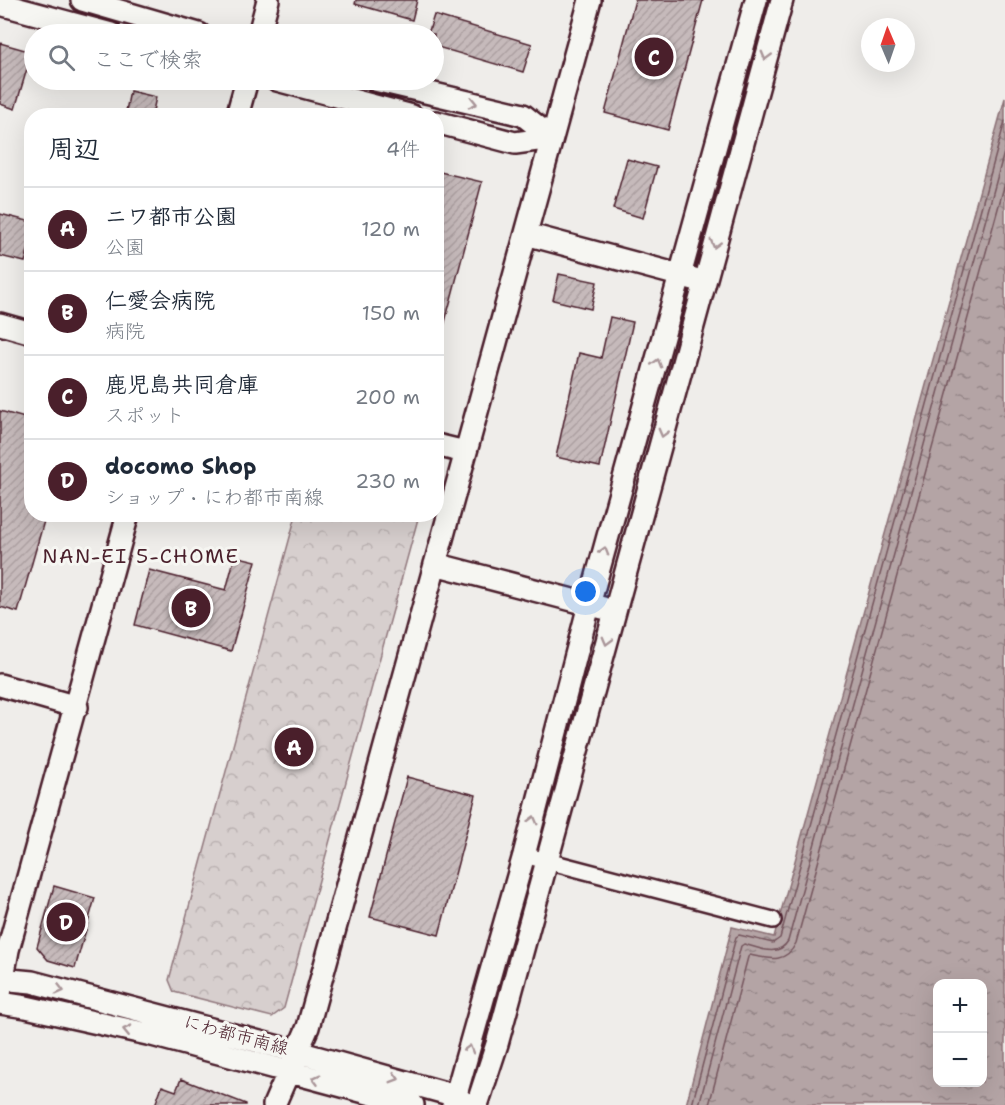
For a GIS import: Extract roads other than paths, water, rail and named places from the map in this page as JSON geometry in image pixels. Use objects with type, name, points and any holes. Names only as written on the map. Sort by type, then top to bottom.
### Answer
[{"type":"street","points":[[82,0],[165,24]]},
{"type":"street","points":[[262,24],[268,0]]},
{"type":"street","points":[[274,1105],[308,1027],[590,0]]},
{"type":"street","points":[[459,1102],[589,605],[756,0]]},
{"type":"street","points":[[477,1105],[497,1044],[782,0]]},
{"type":"street","points":[[0,4],[74,24]]},
{"type":"street","points":[[239,108],[244,90]]},
{"type":"street","points":[[314,90],[382,108]]},
{"type":"street","points":[[417,90],[523,115],[552,138]]},
{"type":"street","points":[[444,124],[515,143],[552,138]]},
{"type":"street","points":[[526,234],[705,282]]},
{"type":"street","points":[[0,324],[24,331]]},
{"type":"street","points":[[444,447],[465,453]]},
{"type":"street","points":[[1,984],[126,522]]},
{"type":"street","points":[[435,564],[615,611]]},
{"type":"street","points":[[0,686],[76,707]]},
{"type":"street","points":[[524,855],[774,920]]},
{"type":"street","name":"にわ都市南線","points":[[1,984],[32,982],[298,1052],[459,1102]]},
{"type":"street","name":"にわ都市南線","points":[[0,1003],[152,1035],[413,1105]]},
{"type":"water","points":[[1005,98],[1005,1105],[686,1105],[732,927],[774,937]]},
{"type":"place","name":"鹿児島共同倉庫","points":[[654,57]]},
{"type":"place","name":"仁愛会病院","points":[[191,608]]},
{"type":"place","name":"ニワ都市公園","points":[[294,747]]},
{"type":"place","name":"docomo Shop","points":[[66,922]]},
{"type":"district","name":"NAN-EI 5-CHOME","points":[[141,556]]}]
